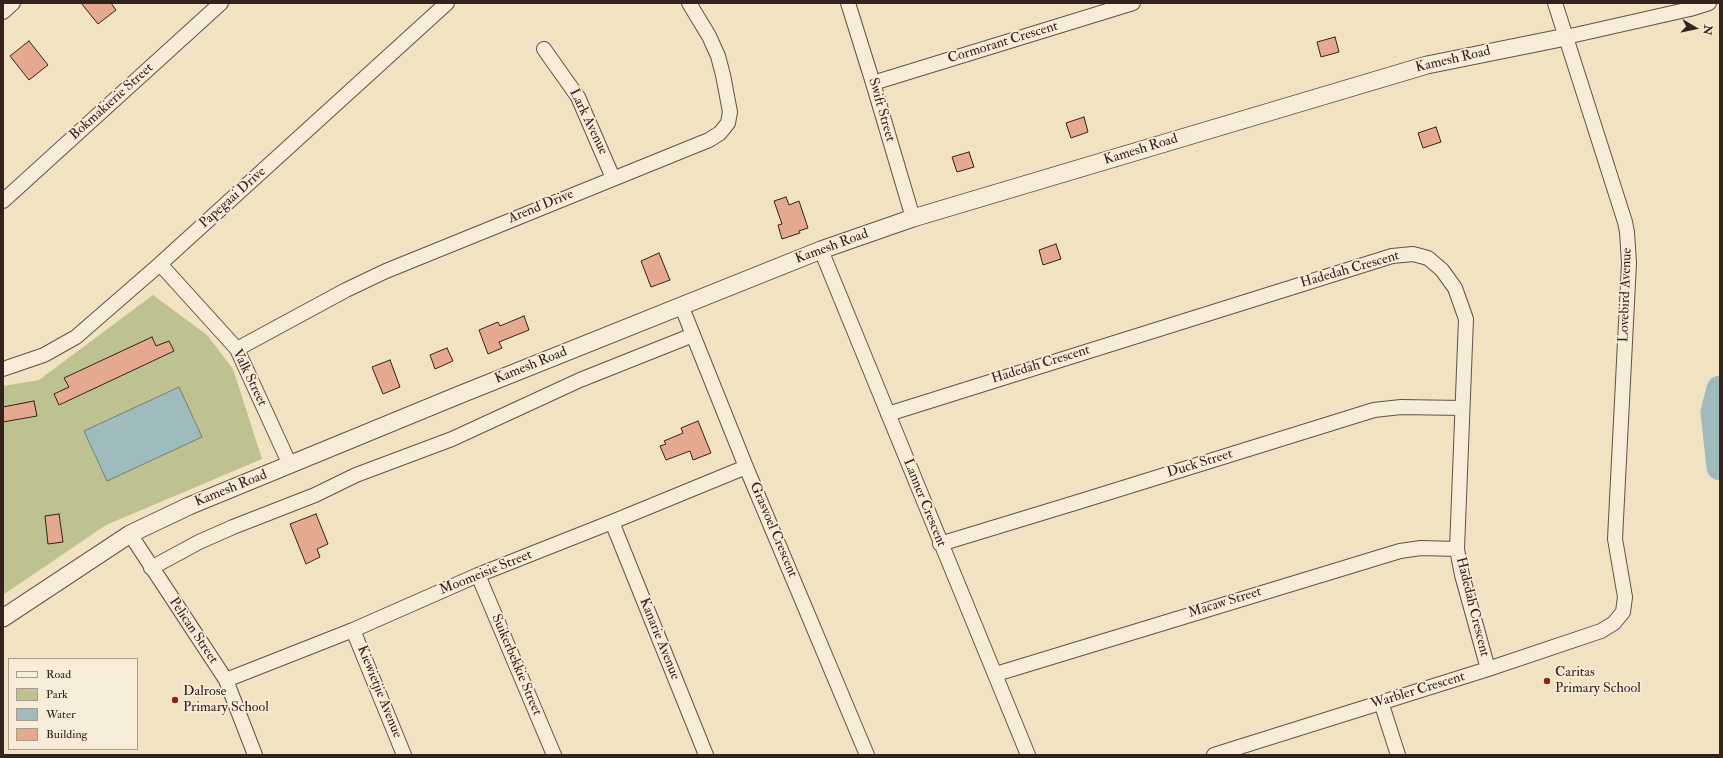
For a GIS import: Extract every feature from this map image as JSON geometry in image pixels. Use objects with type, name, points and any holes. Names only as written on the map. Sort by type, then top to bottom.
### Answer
[{"type":"street","points":[[3,12],[13,3]]},
{"type":"street","name":"Bokmakierie Street","points":[[3,200],[221,3]]},
{"type":"street","name":"Arend Drive","points":[[237,349],[346,290],[386,271],[709,140],[720,133],[728,122],[730,112],[728,96],[718,56],[709,36],[689,3]]},
{"type":"street","name":"Swift Street","points":[[848,3],[874,83],[913,218]]},
{"type":"street","name":"Cormorant Crescent","points":[[874,83],[1133,3]]},
{"type":"street","name":"Lovebird Avenue","points":[[1555,3],[1626,222],[1629,250],[1615,539],[1625,597]]},
{"type":"street","name":"Kamesh Road","points":[[3,618],[130,534],[221,493],[681,305],[821,250],[913,218],[1427,65],[1566,37],[1690,9],[1709,3]]},
{"type":"street","name":"Papegaai Drive","points":[[3,369],[44,355],[76,336],[160,264],[440,5]]},
{"type":"street","name":"Lark Avenue","points":[[544,49],[578,97],[614,178]]},
{"type":"street","name":"Lanner Crescent","points":[[821,250],[940,544],[996,674],[1028,755]]},
{"type":"street","name":"Hadedah Crescent","points":[[888,414],[1392,256],[1405,254],[1420,256],[1435,264],[1455,288],[1466,319],[1467,332],[1462,408],[1457,548],[1462,575],[1488,669]]},
{"type":"street","name":"Valk Street","points":[[160,264],[237,349],[290,465]]},
{"type":"street","name":"Grasvoel Crescent","points":[[681,305],[746,467],[867,755]]},
{"type":"street","points":[[151,568],[199,542],[233,527],[315,495],[356,475],[452,439],[580,380],[693,335]]},
{"type":"street","name":"Duck Street","points":[[940,544],[1374,410],[1401,407],[1462,408]]},
{"type":"street","name":"Moomeisie Street","points":[[226,680],[353,630],[478,575],[746,467]]},
{"type":"street","name":"Kanarie Avenue","points":[[612,522],[706,755]]},
{"type":"street","name":"Pelican Street","points":[[130,534],[226,680],[255,755]]},
{"type":"street","name":"Macaw Street","points":[[996,674],[1400,551],[1421,548],[1457,548]]},
{"type":"street","name":"Suikerbekkie Street","points":[[478,575],[554,755]]},
{"type":"street","name":"Warbler Crescent","points":[[1214,755],[1488,669],[1608,628],[1614,624],[1623,612],[1625,597]]},
{"type":"street","name":"Kiewietjie Avenue","points":[[353,630],[404,755]]},
{"type":"street","points":[[1381,702],[1398,755]]},
{"type":"green space","points":[[153,295],[207,335],[233,369],[262,459],[106,525],[3,595],[3,386],[39,380]]},
{"type":"water","points":[[179,387],[202,437],[107,481],[84,431]]},
{"type":"building","points":[[81,3],[111,3],[116,10],[98,24]]},
{"type":"building","points":[[1335,37],[1339,52],[1321,57],[1317,42]]},
{"type":"building","points":[[29,41],[48,65],[29,80],[10,56]]},
{"type":"building","points":[[1084,117],[1088,132],[1071,138],[1066,123]]},
{"type":"building","points":[[1436,127],[1441,142],[1423,148],[1418,133]]},
{"type":"building","points":[[969,152],[974,167],[957,172],[952,157]]},
{"type":"building","points":[[786,197],[789,205],[799,201],[808,228],[799,231],[800,233],[782,239],[778,225],[782,224],[774,201]]},
{"type":"building","points":[[1056,244],[1061,259],[1043,265],[1039,250]]},
{"type":"building","points":[[659,253],[670,280],[651,287],[641,261]]},
{"type":"building","points":[[524,316],[529,330],[499,342],[502,348],[488,354],[479,330],[498,322],[500,326]]},
{"type":"building","points":[[152,337],[156,346],[169,341],[174,351],[59,405],[54,394],[69,387],[64,378]]},
{"type":"building","points":[[447,348],[453,361],[435,369],[430,355]]},
{"type":"building","points":[[390,360],[400,387],[383,394],[372,367]]},
{"type":"building","points":[[34,401],[37,416],[3,422],[3,407]]},
{"type":"building","points":[[698,421],[711,453],[693,460],[690,451],[666,460],[660,446],[666,444],[664,441],[683,433],[681,428]]},
{"type":"building","points":[[59,514],[63,542],[48,544],[45,516]]},
{"type":"building","points":[[316,514],[328,544],[317,549],[320,557],[306,564],[290,524]]},
{"type":"waterway","points":[[1720,389],[1714,412],[1720,467]]},
{"type":"place","name":"Caritas Primary School","points":[[1547,681]]},
{"type":"place","name":"Dalrose Primary School","points":[[175,700]]}]
